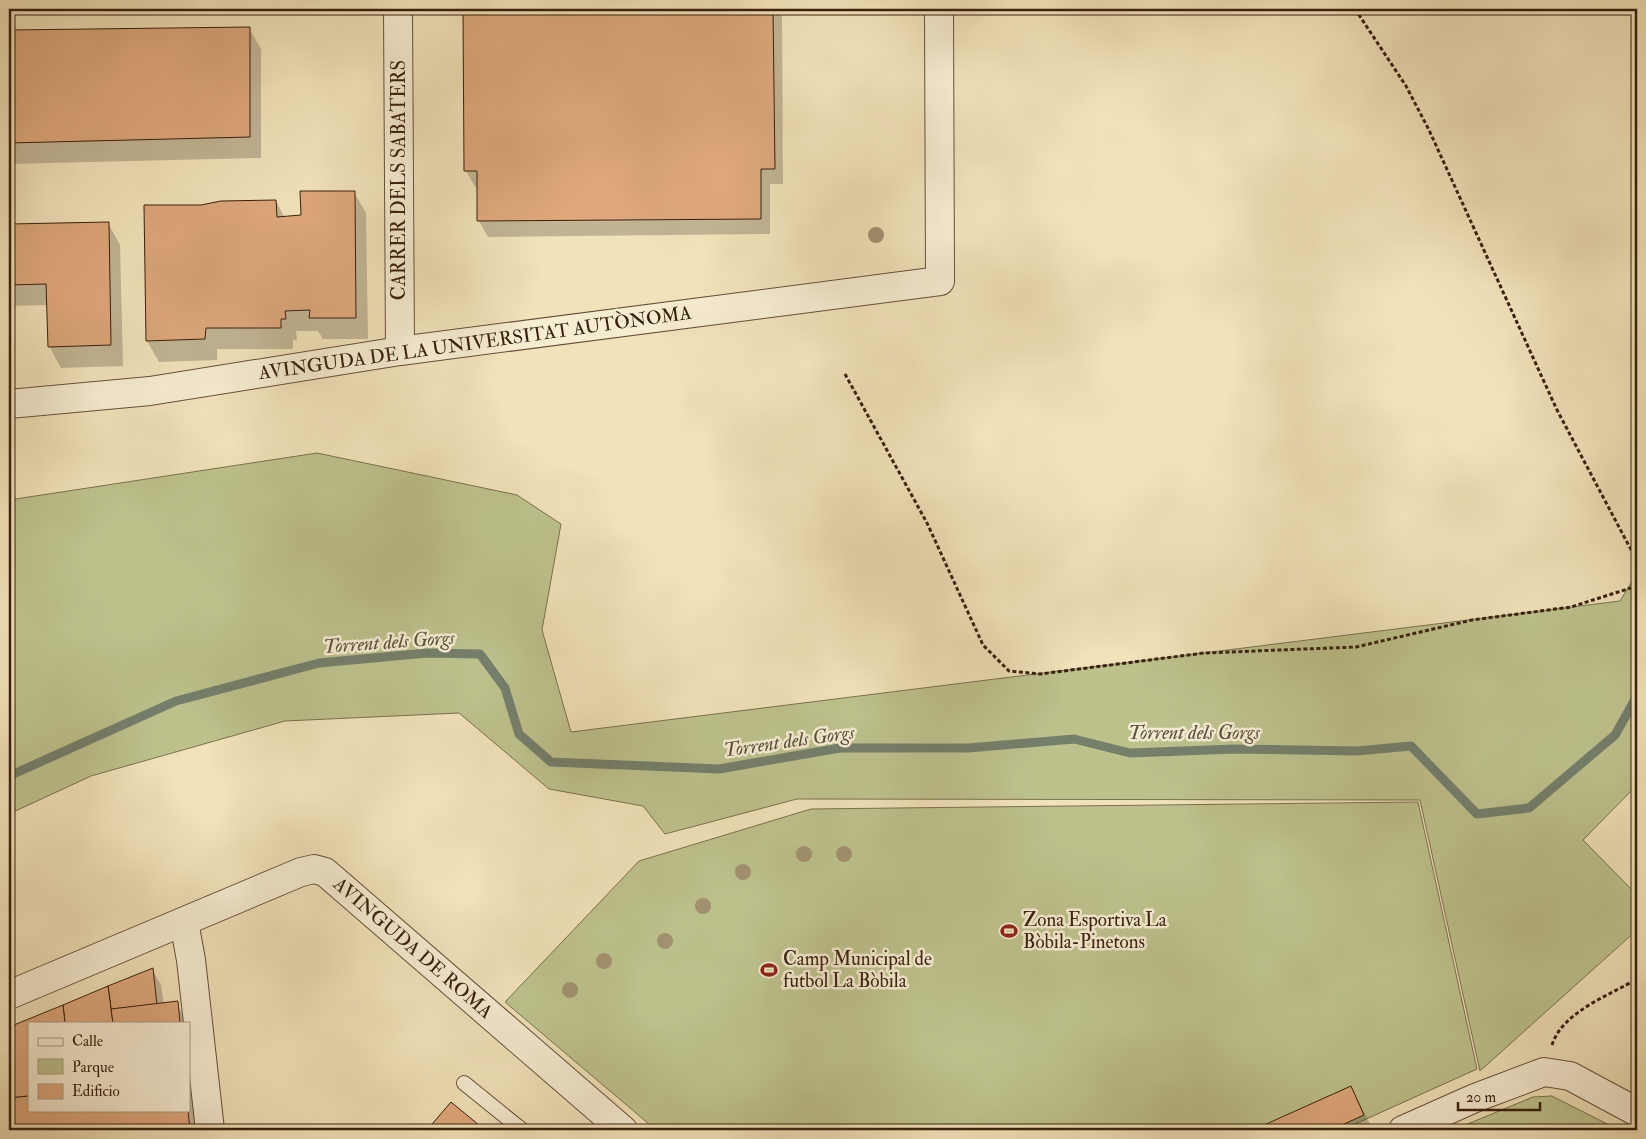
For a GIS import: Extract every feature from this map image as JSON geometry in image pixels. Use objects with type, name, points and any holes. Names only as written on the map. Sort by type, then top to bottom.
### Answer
[{"type":"street","name":"CARRER DELS SABATERS","points":[[398,9],[400,350]]},
{"type":"street","name":"AVINGUDA DE LA UNIVERSITAT AUTÒNOMA","points":[[9,404],[150,391],[400,350],[940,281],[939,9]]},
{"type":"street","name":"AVINGUDA DE ROMA","points":[[9,994],[301,872],[314,869],[325,872],[623,1130]]},
{"type":"street","points":[[184,922],[191,960],[210,1130]]},
{"type":"street","points":[[1403,1130],[1475,1098],[1544,1072],[1570,1076],[1637,1112]]},
{"type":"lane","points":[[464,1083],[522,1130]]},
{"type":"path","points":[[1355,9],[1406,86],[1429,130],[1557,410],[1637,560]]},
{"type":"path","points":[[845,374],[927,523],[983,645],[1009,671],[1040,674],[1204,653],[1356,647],[1472,620],[1571,607],[1637,586]]},
{"type":"path","points":[[1544,1072],[1555,1036],[1582,1008],[1637,979]]},
{"type":"green space","points":[[317,453],[517,495],[561,524],[542,630],[571,732],[1620,601],[1637,573],[1637,785],[1583,840],[1637,895],[1637,930],[1480,1071],[1420,800],[797,799],[665,834],[643,806],[549,789],[459,713],[285,721],[91,776],[9,814],[9,500]]},
{"type":"green space","name":"Zona Esportiva La Bòbila-Pinetons","points":[[1418,802],[1477,1069],[1342,1130],[656,1130],[505,1002],[639,861],[811,809]]},
{"type":"green space","points":[[1552,1096],[1619,1130],[1453,1130],[1533,1097]]},
{"type":"building","points":[[463,9],[773,9],[775,169],[761,169],[761,219],[477,221],[477,171],[464,171]]},
{"type":"building","points":[[250,27],[250,137],[9,143],[9,30]]},
{"type":"building","points":[[300,191],[355,191],[356,318],[309,318],[310,310],[285,311],[286,319],[281,319],[281,328],[206,328],[205,339],[146,341],[144,205],[201,205],[221,201],[276,200],[277,217],[301,215]]},
{"type":"building","points":[[109,222],[111,345],[48,347],[46,284],[9,285],[9,224]]},
{"type":"building","points":[[153,968],[157,1005],[111,1009],[108,986]]},
{"type":"building","points":[[108,986],[113,1022],[65,1022],[63,1005]]},
{"type":"building","points":[[178,1001],[180,1022],[113,1022],[111,1009]]},
{"type":"building","points":[[63,1005],[65,1022],[28,1022],[28,1096],[9,1098],[9,1027]]},
{"type":"building","points":[[1351,1086],[1364,1115],[1331,1130],[1253,1130]]},
{"type":"building","points":[[28,1096],[28,1112],[188,1112],[190,1130],[9,1130],[9,1098]]},
{"type":"building","points":[[451,1102],[485,1130],[427,1130]]},
{"type":"waterway","name":"Torrent dels Gorgs","points":[[9,776],[176,701],[319,663],[427,653],[480,654],[505,688],[519,734],[551,762],[719,769],[840,748],[968,748],[1074,739],[1130,753],[1235,749],[1357,751],[1411,746],[1477,814],[1529,808],[1615,735],[1637,696]]},
{"type":"place","name":"Zona Esportiva La Bòbila-Pinetons","points":[[1009,931]]},
{"type":"place","name":"Camp Municipal de futbol La Bòbila","points":[[769,970]]}]
